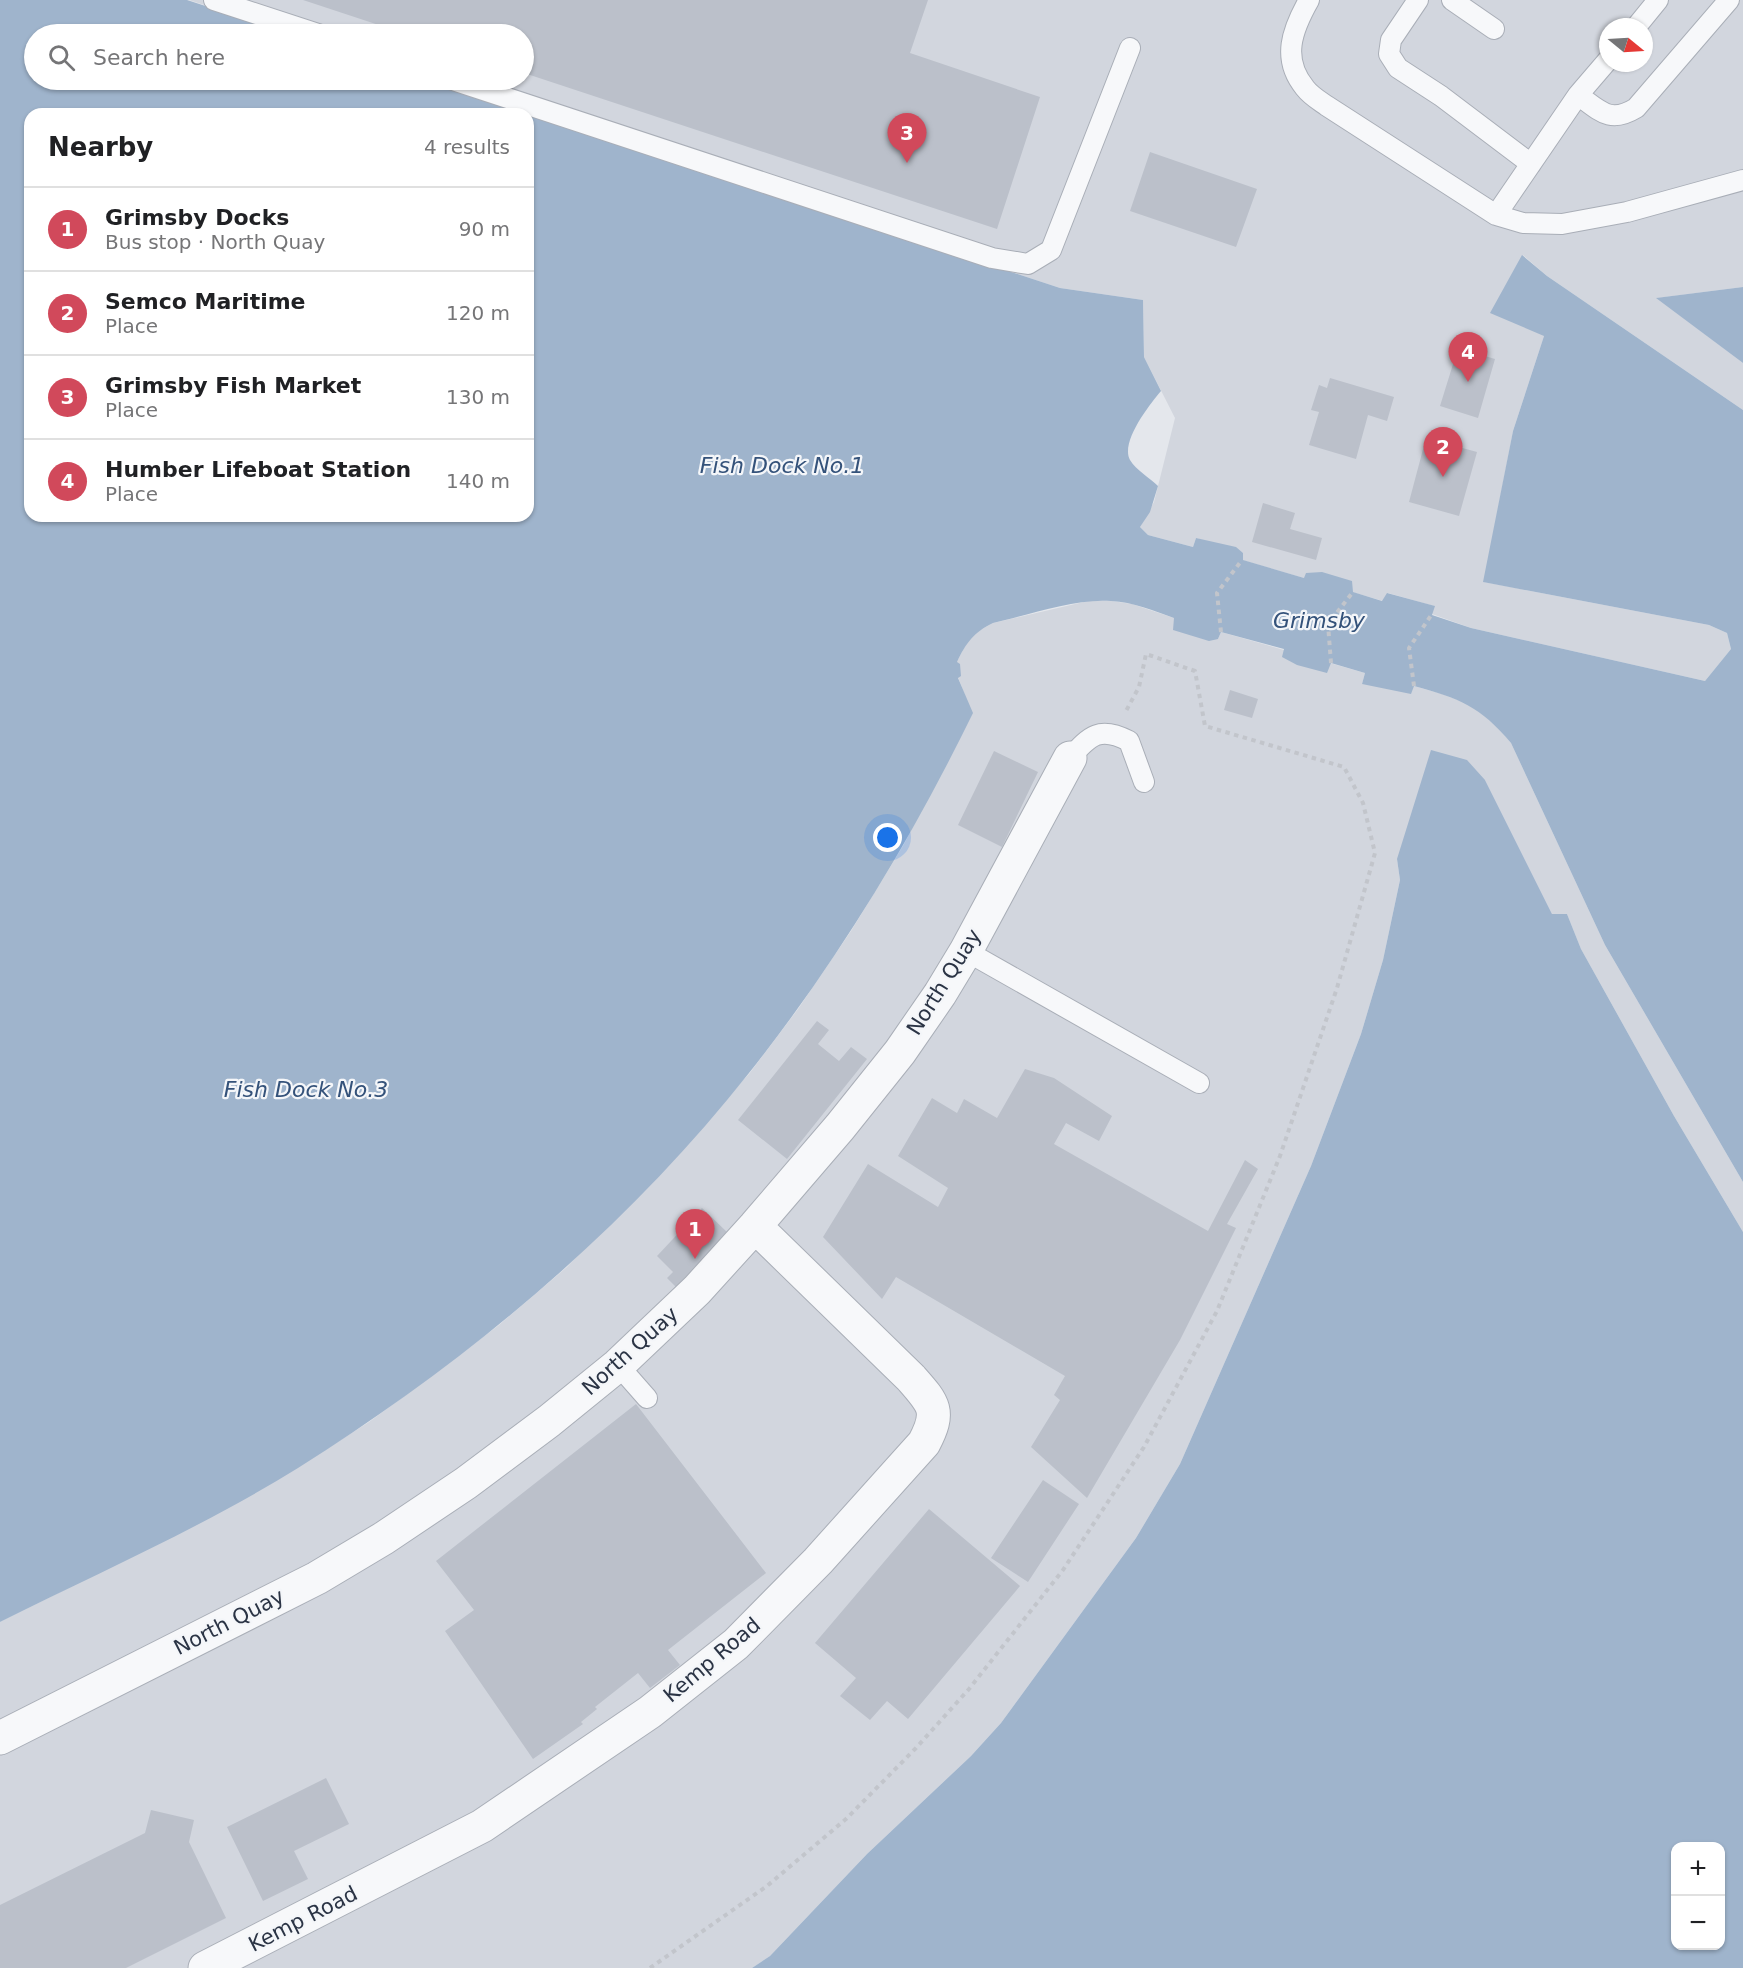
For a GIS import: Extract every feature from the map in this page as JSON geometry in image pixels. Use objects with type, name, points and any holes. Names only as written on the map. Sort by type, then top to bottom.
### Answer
[{"type":"street","name":"North Quay","points":[[0,1738],[317,1578],[384,1538],[466,1483],[549,1421],[618,1365],[697,1290],[755,1227],[900,1052],[966,951],[1070,758]]},
{"type":"street","name":"Kemp Road","points":[[205,1968],[482,1826],[650,1712],[736,1644],[818,1561],[924,1443],[934,1424],[933,1408],[924,1393],[755,1227]]},
{"type":"lane","points":[[214,0],[287,24]]},
{"type":"lane","points":[[1309,0],[1298,19],[1291,48],[1293,71],[1306,90],[1496,214],[1523,223],[1562,224],[1627,212],[1743,180]]},
{"type":"lane","points":[[1418,0],[1391,40],[1389,54],[1398,68],[1441,96],[1531,164]]},
{"type":"lane","points":[[1452,0],[1494,29]]},
{"type":"lane","points":[[1643,18],[1658,0]]},
{"type":"lane","points":[[1578,95],[1606,116],[1624,116],[1636,108],[1729,0]]},
{"type":"lane","points":[[483,90],[992,258],[1028,264],[1051,250],[1130,48]]},
{"type":"lane","points":[[1496,214],[1578,95],[1599,70]]},
{"type":"lane","points":[[1070,758],[1084,741],[1100,733],[1114,733],[1129,741],[1144,782]]},
{"type":"lane","points":[[966,951],[1199,1083]]},
{"type":"lane","points":[[618,1365],[647,1398]]},
{"type":"path","points":[[1221,632],[1217,592],[1242,560]]},
{"type":"path","points":[[1331,663],[1328,624],[1353,592]]},
{"type":"path","points":[[1414,686],[1409,648],[1432,614]]},
{"type":"path","points":[[651,1968],[767,1886],[846,1819],[916,1748],[969,1689],[1063,1570],[1144,1447],[1217,1311],[1280,1156],[1337,988],[1375,854],[1363,803],[1344,767],[1204,726],[1195,671],[1146,654],[1139,687],[1114,733]]},
{"type":"shaded area","points":[[189,0],[1743,0],[1743,287],[1657,298],[1743,363],[1743,410],[1547,276],[1523,255],[1544,336],[1513,431],[1484,582],[1709,625],[1727,633],[1731,649],[1705,681],[1471,628],[1432,614],[1434,606],[1388,593],[1383,601],[1242,560],[1243,553],[1196,538],[1193,547],[1148,535],[1140,527],[1154,502],[1175,418],[1144,357],[1143,300],[1060,288],[534,115],[534,108],[514,108],[459,90],[534,90],[534,24],[262,24]]},
{"type":"shaded area","points":[[1088,601],[1132,604],[1174,618],[1218,639],[1221,632],[1365,673],[1362,684],[1414,686],[1442,694],[1471,705],[1496,725],[1511,743],[1605,945],[1743,1182],[1743,1232],[1674,1116],[1581,949],[1567,914],[1552,914],[1485,780],[1397,859],[1400,880],[1383,960],[1361,1034],[1311,1166],[1180,1464],[1136,1538],[1001,1723],[971,1756],[867,1854],[770,1956],[752,1968],[0,1968],[0,1622],[212,1516],[295,1469],[369,1422],[437,1372],[499,1325],[567,1267],[749,1074],[798,1009],[851,931],[903,846],[972,714],[958,677],[956,663],[969,639],[993,623]]},
{"type":"water","points":[[0,0],[187,0],[260,24],[24,24],[24,90],[457,90],[512,108],[24,108],[24,522],[534,522],[534,115],[1060,288],[1143,300],[1144,357],[1161,391],[1138,424],[1129,443],[1128,452],[1130,460],[1139,471],[1158,486],[1150,512],[1140,527],[1148,535],[1193,547],[1196,538],[1236,547],[1243,553],[1243,560],[1304,578],[1306,573],[1322,572],[1352,581],[1353,592],[1382,601],[1387,593],[1435,606],[1432,615],[1471,628],[1705,681],[1731,649],[1727,633],[1709,625],[1483,582],[1513,431],[1544,336],[1490,313],[1522,255],[1547,276],[1743,410],[1743,1182],[1605,945],[1511,743],[1479,712],[1457,700],[1414,686],[1411,694],[1362,684],[1365,673],[1331,663],[1327,673],[1297,665],[1282,657],[1284,649],[1221,632],[1218,639],[1209,641],[1173,630],[1174,618],[1135,605],[1119,602],[1083,602],[1037,612],[993,623],[976,634],[967,644],[957,662],[960,664],[961,676],[958,678],[973,713],[898,853],[842,944],[781,1031],[701,1131],[650,1186],[540,1290],[422,1384],[361,1427],[262,1490],[151,1548],[0,1622]]},
{"type":"water","points":[[1743,287],[1743,363],[1656,298]]},
{"type":"water","points":[[1431,750],[1467,760],[1485,780],[1552,914],[1567,914],[1581,949],[1674,1116],[1743,1232],[1743,1968],[752,1968],[770,1956],[867,1854],[971,1756],[1001,1723],[1136,1538],[1180,1464],[1311,1166],[1361,1034],[1383,960],[1400,880],[1397,859]]},
{"type":"building","points":[[303,0],[928,0],[910,53],[1040,97],[997,229],[534,76],[534,24],[376,24]]},
{"type":"building","points":[[1150,152],[1257,189],[1236,247],[1130,211]]},
{"type":"building","points":[[1458,348],[1495,359],[1478,418],[1440,406]]},
{"type":"building","points":[[1330,378],[1394,397],[1387,421],[1368,415],[1356,459],[1309,445],[1319,412],[1311,410],[1319,385],[1327,388]]},
{"type":"building","points":[[1426,438],[1477,452],[1459,516],[1409,502]]},
{"type":"building","points":[[1263,503],[1295,513],[1290,529],[1322,538],[1316,560],[1252,542]]},
{"type":"building","points":[[1230,690],[1258,699],[1252,718],[1224,710]]},
{"type":"building","points":[[994,751],[1038,772],[1002,847],[958,825]]},
{"type":"building","points":[[817,1021],[829,1030],[818,1044],[839,1061],[851,1047],[867,1059],[787,1159],[738,1120]]},
{"type":"building","points":[[1025,1069],[1054,1078],[1112,1116],[1099,1141],[1066,1123],[1054,1144],[1208,1231],[1245,1160],[1258,1169],[1227,1224],[1236,1228],[1180,1340],[1087,1498],[1031,1447],[1060,1400],[1054,1395],[1065,1376],[896,1277],[882,1299],[823,1237],[868,1164],[938,1207],[948,1188],[898,1156],[932,1098],[957,1113],[964,1099],[997,1118]]},
{"type":"building","points":[[702,1208],[728,1233],[677,1288],[667,1278],[673,1272],[657,1256]]},
{"type":"building","points":[[636,1404],[766,1573],[668,1650],[680,1665],[650,1688],[638,1673],[595,1707],[597,1709],[581,1722],[583,1724],[533,1759],[445,1631],[474,1610],[436,1561]]},
{"type":"building","points":[[1043,1480],[1079,1504],[1028,1582],[991,1558]]},
{"type":"building","points":[[929,1509],[1020,1586],[908,1719],[887,1701],[870,1720],[840,1696],[856,1678],[815,1643]]},
{"type":"building","points":[[326,1778],[349,1824],[294,1851],[308,1879],[263,1901],[227,1827]]},
{"type":"building","points":[[151,1810],[194,1820],[189,1842],[226,1918],[126,1968],[0,1968],[0,1905],[145,1833]]},
{"type":"place","name":"Grimsby Fish Market","points":[[907,163]]},
{"type":"place","name":"Humber Lifeboat Station","points":[[1468,382]]},
{"type":"place","name":"Semco Maritime","points":[[1443,477]]},
{"type":"place","name":"Grimsby Docks","points":[[695,1259]]},
{"type":"water label","name":"Fish Dock No.1","points":[[782,465]]},
{"type":"water label","name":"Grimsby","points":[[1319,620]]},
{"type":"water label","name":"Fish Dock No.3","points":[[306,1089]]}]
